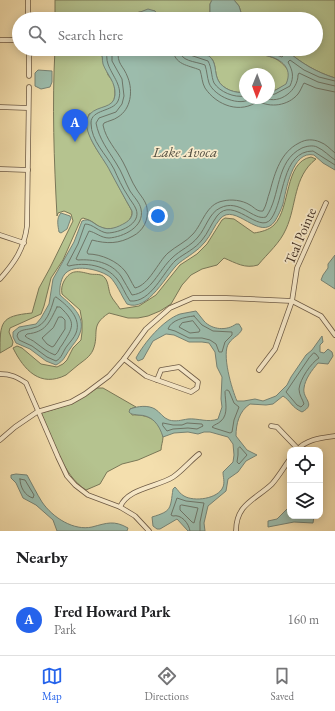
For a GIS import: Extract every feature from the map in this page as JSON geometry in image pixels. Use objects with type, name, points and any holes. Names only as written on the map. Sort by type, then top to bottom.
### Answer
[{"type":"street","points":[[28,0],[28,12]]},
{"type":"street","points":[[0,40],[12,40]]},
{"type":"street","points":[[28,56],[29,76]]},
{"type":"street","points":[[0,279],[15,260],[24,243],[27,226],[29,87]]},
{"type":"street","points":[[0,108],[28,108]]},
{"type":"street","points":[[0,169],[28,170]]},
{"type":"street","name":"Teal Pointe","points":[[259,370],[266,363],[275,349],[292,301],[297,268],[326,203]]},
{"type":"street","points":[[0,235],[24,243]]},
{"type":"street","points":[[0,440],[15,427],[38,412],[71,402],[85,394],[108,376],[124,359],[146,329],[170,308],[193,298],[292,301],[321,316],[335,335]]},
{"type":"street","points":[[124,359],[146,376],[157,380],[191,392],[195,391],[198,385],[198,382],[179,366],[161,370],[157,380]]},
{"type":"street","points":[[0,374],[11,374],[26,383],[67,476],[75,485],[88,495],[120,507],[135,516],[149,531]]},
{"type":"street","points":[[271,426],[277,427],[295,447]]},
{"type":"street","points":[[303,447],[315,439],[335,436]]},
{"type":"street","points":[[120,507],[124,500],[129,496],[173,477],[199,454]]},
{"type":"street","points":[[236,531],[236,524],[240,512],[250,500],[274,481],[287,463]]},
{"type":"green space","points":[[55,0],[212,0],[210,4],[210,12],[55,12]]},
{"type":"green space","points":[[234,0],[335,0],[335,78],[309,67],[293,56],[323,56],[323,12],[241,12],[239,6]]},
{"type":"green space","points":[[55,56],[102,56],[108,75],[114,83],[114,100],[110,105],[89,114],[87,122],[88,129],[93,143],[110,170],[132,211],[132,216],[130,220],[122,226],[108,229],[99,227],[93,222],[83,218],[81,219],[63,260],[51,278],[41,314],[10,328],[9,332],[13,342],[12,346],[0,353],[0,334],[4,322],[14,316],[32,313],[39,288],[73,221],[71,214],[64,211],[58,213],[57,216],[54,91]]},
{"type":"green space","points":[[209,56],[267,56],[284,65],[290,78],[284,86],[275,90],[275,68],[239,68],[239,92],[234,91],[226,88],[220,83],[213,61]]},
{"type":"green space","points":[[311,157],[316,159],[303,174],[299,183],[290,220],[286,229],[277,243],[258,265],[245,266],[224,258],[217,265],[202,269],[191,275],[182,285],[171,304],[160,311],[138,318],[128,318],[109,313],[99,322],[97,326],[96,339],[92,352],[86,359],[66,375],[57,378],[41,378],[28,370],[17,356],[13,348],[17,346],[22,348],[41,364],[57,367],[67,360],[73,348],[81,340],[82,321],[80,310],[62,294],[64,281],[69,274],[78,272],[102,275],[106,280],[111,296],[120,309],[139,306],[156,295],[180,265],[197,254],[207,244],[222,220],[225,218],[234,219],[254,233],[270,228],[274,225],[283,208],[296,167],[302,161]]},
{"type":"green space","points":[[97,388],[103,388],[136,407],[130,409],[132,415],[148,417],[156,422],[160,426],[163,439],[161,450],[138,460],[122,464],[107,472],[100,484],[86,490],[71,476],[59,456],[41,413],[70,404]]},
{"type":"water","points":[[212,0],[234,0],[239,6],[241,12],[210,12],[210,4]]},
{"type":"water","points":[[148,9],[156,12],[140,12]]},
{"type":"water","name":"Lake Avoca","points":[[102,56],[209,56],[212,58],[220,83],[230,90],[239,92],[239,104],[275,104],[275,90],[286,84],[288,73],[284,64],[269,56],[293,56],[309,67],[335,78],[335,170],[323,163],[314,155],[306,155],[300,159],[291,173],[283,204],[275,221],[269,226],[262,227],[233,215],[226,215],[220,219],[202,245],[179,263],[150,298],[142,303],[135,305],[127,304],[117,286],[106,274],[83,268],[77,268],[67,272],[63,276],[61,282],[60,295],[76,311],[81,321],[81,327],[77,340],[63,360],[56,365],[46,361],[30,349],[16,343],[13,337],[13,332],[19,327],[36,324],[41,318],[49,304],[53,279],[74,242],[82,221],[87,220],[104,228],[110,229],[125,223],[132,216],[132,211],[93,143],[87,127],[87,120],[90,114],[97,109],[109,105],[114,99],[115,90],[113,82],[105,68]]},
{"type":"water","points":[[38,70],[52,71],[52,82],[50,87],[41,89],[35,86],[35,73]]},
{"type":"water","points":[[61,213],[70,216],[71,218],[67,229],[61,233],[59,232],[58,217]]},
{"type":"water","points":[[335,255],[335,289],[321,280],[328,268],[328,264]]},
{"type":"water","points":[[196,311],[207,324],[215,328],[228,328],[239,324],[242,329],[240,333],[229,343],[226,355],[230,380],[237,401],[255,399],[263,401],[276,396],[287,385],[306,355],[312,350],[322,336],[323,342],[320,345],[320,352],[324,353],[328,349],[332,352],[333,356],[328,364],[318,363],[307,378],[304,392],[309,404],[302,412],[283,396],[273,404],[250,404],[243,410],[238,422],[236,436],[247,450],[257,455],[246,461],[238,472],[228,479],[226,491],[208,506],[204,523],[205,531],[188,531],[177,519],[160,529],[157,529],[153,526],[152,517],[167,511],[170,505],[173,489],[175,487],[181,494],[188,498],[199,499],[211,497],[223,487],[223,472],[233,462],[233,444],[228,437],[210,432],[198,434],[188,432],[174,433],[163,437],[154,421],[143,415],[132,414],[129,412],[130,409],[146,406],[155,409],[165,418],[172,421],[192,419],[210,421],[218,419],[222,407],[222,377],[217,367],[215,352],[209,343],[189,342],[174,335],[166,334],[153,341],[143,359],[138,361],[136,358],[149,339],[167,321],[180,314]]},
{"type":"water","points":[[11,475],[27,475],[40,499],[47,508],[64,522],[85,528],[106,523],[114,523],[128,528],[127,531],[57,531],[53,520],[36,505],[23,498],[16,483],[11,478]]},
{"type":"water","points":[[287,509],[287,519],[314,519],[313,523],[294,522],[268,527],[268,521],[277,519]]},
{"type":"place","name":"Fred Howard Park","points":[[75,142]]}]
